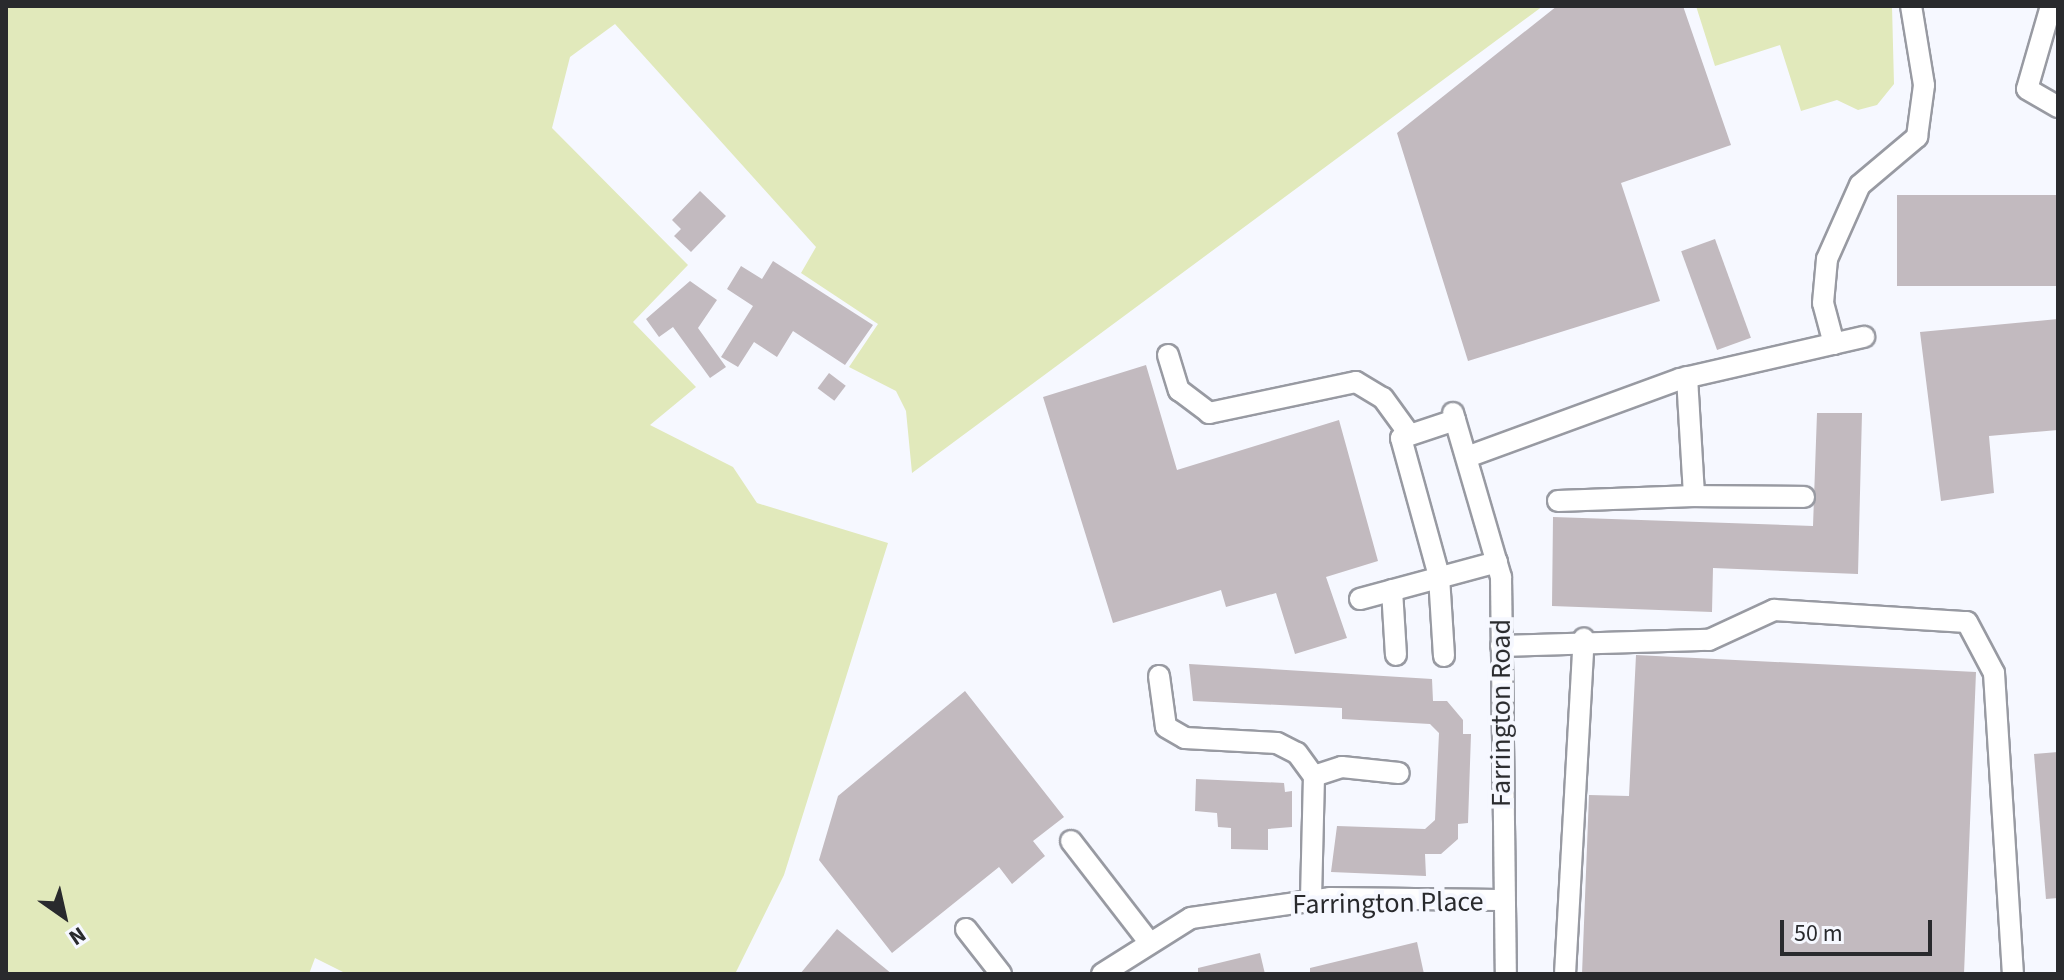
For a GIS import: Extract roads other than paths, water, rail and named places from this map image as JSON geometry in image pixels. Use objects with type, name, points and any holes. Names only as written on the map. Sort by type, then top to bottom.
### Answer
[{"type":"street","points":[[1834,344],[1823,303],[1827,259],[1860,185],[1917,137],[1924,85],[1911,6]]},
{"type":"street","points":[[2051,6],[2027,89],[2058,107]]},
{"type":"street","points":[[1467,457],[1687,377],[1864,337]]},
{"type":"street","points":[[1168,355],[1179,390],[1209,413],[1356,382],[1383,398],[1407,431],[1401,446],[1439,576],[1444,656]]},
{"type":"street","points":[[1687,377],[1694,496]]},
{"type":"street","name":"Farrington Road","points":[[1407,431],[1454,416],[1497,562],[1501,646],[1500,900],[1506,974]]},
{"type":"street","points":[[1558,501],[1694,496],[1804,497]]},
{"type":"street","points":[[1360,599],[1497,562]]},
{"type":"street","points":[[1392,590],[1396,655]]},
{"type":"street","points":[[1501,646],[1584,639],[1709,640],[1774,610],[1967,622],[1994,673],[2013,974]]},
{"type":"street","points":[[1565,974],[1584,639]]},
{"type":"street","points":[[1159,676],[1166,727],[1185,738],[1277,743],[1297,753],[1314,776],[1311,901]]},
{"type":"street","points":[[1314,776],[1342,767],[1399,773]]},
{"type":"street","points":[[1071,841],[1149,942]]},
{"type":"street","name":"Farrington Place","points":[[1102,974],[1191,918],[1311,901],[1500,900]]},
{"type":"street","points":[[966,929],[1001,974]]}]
